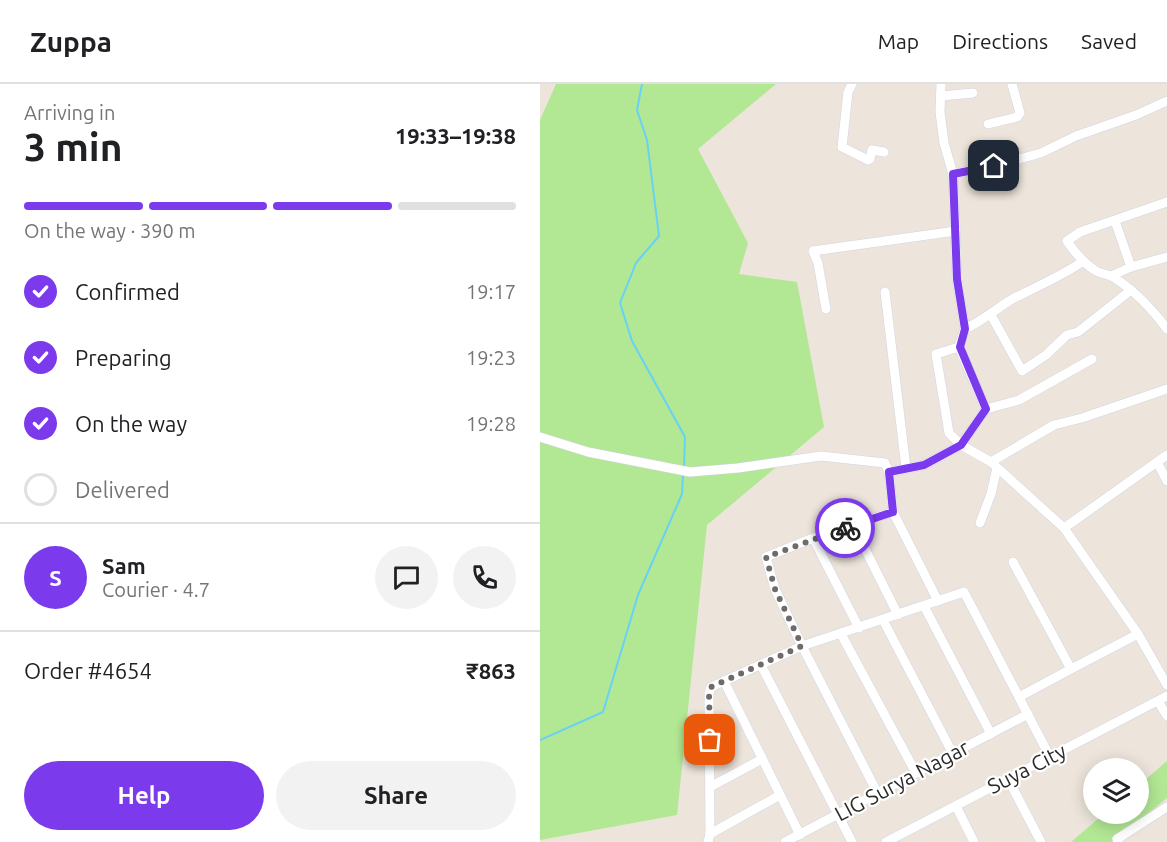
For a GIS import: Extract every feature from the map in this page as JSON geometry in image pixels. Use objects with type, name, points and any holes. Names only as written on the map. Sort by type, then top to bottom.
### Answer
[{"type":"street","points":[[852,84],[842,147],[867,160],[870,159],[872,150],[884,152]]},
{"type":"street","points":[[941,84],[940,112],[944,143],[953,174],[957,279],[965,329],[960,347],[986,409]]},
{"type":"street","points":[[988,124],[1017,117],[1020,113],[1012,84]]},
{"type":"street","points":[[941,96],[973,93]]},
{"type":"street","points":[[953,174],[1041,153],[1077,136],[1136,115],[1167,101]]},
{"type":"street","points":[[1167,202],[1080,232],[1066,241],[1082,262],[1098,272],[1111,276],[1131,290],[1155,313],[1167,329]]},
{"type":"street","points":[[1115,221],[1131,267]]},
{"type":"street","points":[[826,309],[818,263],[813,251],[956,231]]},
{"type":"street","points":[[1111,276],[1131,267],[1167,257]]},
{"type":"street","points":[[965,329],[991,315],[1014,298],[1059,277],[1082,262]]},
{"type":"street","points":[[991,315],[1022,370],[1046,355],[1067,335],[1078,332],[1131,290]]},
{"type":"street","points":[[885,292],[906,468]]},
{"type":"street","points":[[960,347],[936,354],[949,433],[961,445],[994,465],[1064,528],[1138,634],[1167,685]]},
{"type":"street","points":[[889,472],[924,465],[961,445],[986,409],[1019,400],[1092,359]]},
{"type":"street","points":[[994,465],[1054,425],[1082,418],[1167,389]]},
{"type":"street","points":[[540,438],[588,452],[690,472],[738,468],[821,456],[885,463],[889,472],[893,512],[938,601]]},
{"type":"street","points":[[1064,528],[1167,455]]},
{"type":"street","points":[[1157,462],[1167,481]]},
{"type":"street","points":[[980,523],[992,494],[994,465]]},
{"type":"street","points":[[878,794],[775,589],[766,557],[813,538],[893,512]]},
{"type":"street","points":[[853,525],[898,615]]},
{"type":"street","points":[[813,538],[860,628]]},
{"type":"street","points":[[1013,562],[1071,669]]},
{"type":"street","points":[[709,838],[709,693],[711,687],[802,646],[964,592],[1050,757]]},
{"type":"street","points":[[924,606],[991,734]]},
{"type":"street","points":[[883,620],[952,754]]},
{"type":"street","points":[[841,634],[916,773]]},
{"type":"street","points":[[1019,697],[1138,634]]},
{"type":"street","points":[[761,666],[852,842]]},
{"type":"street","points":[[724,681],[800,835]]},
{"type":"street","points":[[1163,698],[1167,716]]},
{"type":"street","name":"Suya City","points":[[892,841],[1163,698]]},
{"type":"street","name":"LIG Surya Nagar","points":[[785,842],[1028,714]]},
{"type":"street","points":[[710,787],[762,759]]},
{"type":"street","points":[[1008,779],[1041,842]]},
{"type":"street","points":[[709,838],[780,795]]},
{"type":"street","points":[[956,806],[974,842]]},
{"type":"street","points":[[1118,842],[1117,839],[1167,807]]},
{"type":"green space","points":[[556,84],[776,84],[698,149],[748,243],[739,274],[797,282],[824,427],[707,525],[677,815],[540,840],[540,120]]},
{"type":"green space","points":[[1167,761],[1167,798],[1149,813],[1149,776]]},
{"type":"green space","points":[[1092,824],[1135,824],[1113,842],[1071,842]]},
{"type":"waterway","points":[[642,84],[637,110],[647,140],[659,236],[636,263],[620,303],[632,341],[685,437],[684,468]]},
{"type":"waterway","points":[[540,740],[603,712],[638,595],[682,494],[683,474]]},
{"type":"way so far","points":[[710,740],[709,693],[711,687],[802,646],[775,589],[766,557],[845,528]]},
{"type":"route","points":[[845,528],[893,512],[889,472],[924,465],[961,445],[986,409],[960,347],[965,329],[957,279],[953,174],[994,166]]}]
